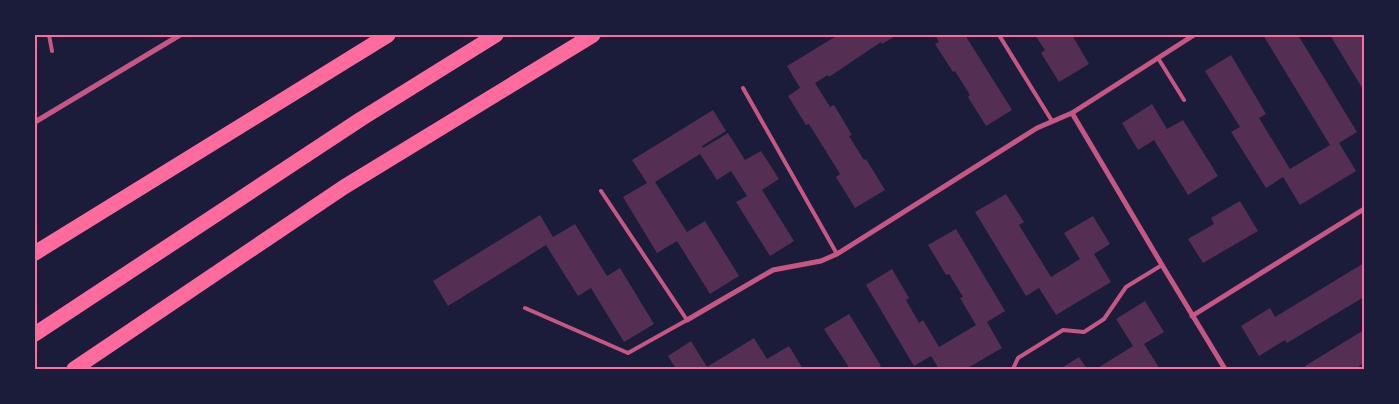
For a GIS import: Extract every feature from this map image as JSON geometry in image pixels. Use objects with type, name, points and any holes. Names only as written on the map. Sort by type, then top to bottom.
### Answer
[{"type":"highway","points":[[35,253],[388,35]]},
{"type":"highway","points":[[35,334],[361,119],[496,35]]},
{"type":"highway","points":[[74,369],[344,187],[593,35]]},
{"type":"street","points":[[35,122],[180,35]]},
{"type":"street","points":[[687,320],[773,270],[821,261],[837,254],[1029,133],[1072,113],[1194,35]]},
{"type":"street","points":[[1072,113],[1225,369]]},
{"type":"street","points":[[1192,316],[1364,209]]},
{"type":"lane","points":[[49,35],[52,51]]},
{"type":"lane","points":[[999,35],[1052,121]]},
{"type":"lane","points":[[1158,58],[1184,100]]},
{"type":"lane","points":[[743,88],[837,254]]},
{"type":"lane","points":[[525,308],[628,353],[687,320],[601,191]]},
{"type":"lane","points":[[1013,369],[1018,358],[1063,330],[1084,332],[1104,319],[1126,287],[1162,266]]},
{"type":"building","points":[[838,35],[897,35],[882,44],[881,42],[829,77],[828,75],[815,83],[830,107],[834,105],[852,135],[849,136],[885,190],[855,208],[836,177],[840,174],[809,124],[806,125],[788,96],[800,88],[787,66]]},
{"type":"building","points":[[935,35],[965,35],[1012,110],[986,126],[968,97],[970,95],[935,44],[939,42]]},
{"type":"building","points":[[1035,35],[1072,35],[1089,64],[1059,82],[1041,53],[1045,50]]},
{"type":"building","points":[[1263,35],[1298,35],[1357,132],[1339,143],[1356,171],[1300,205],[1283,177],[1266,188],[1231,132],[1240,127],[1205,71],[1231,55],[1266,114],[1259,118],[1290,169],[1330,145]]},
{"type":"building","points":[[1330,35],[1364,35],[1364,91]]},
{"type":"building","points":[[1152,104],[1167,129],[1183,120],[1218,176],[1188,195],[1154,140],[1138,150],[1122,123]]},
{"type":"building","points":[[713,110],[726,131],[702,146],[703,148],[728,133],[745,160],[761,151],[779,179],[762,190],[794,241],[770,256],[736,202],[747,196],[731,171],[717,180],[700,154],[655,182],[687,232],[705,221],[739,276],[710,294],[677,241],[657,253],[623,197],[647,183],[632,160]]},
{"type":"building","points":[[1006,194],[1024,222],[1019,225],[1051,277],[1080,259],[1064,233],[1093,216],[1110,244],[1094,254],[1111,282],[1056,315],[1039,288],[1026,296],[975,212]]},
{"type":"building","points":[[1240,201],[1258,231],[1203,263],[1188,239],[1214,224],[1211,218]]},
{"type":"building","points":[[540,215],[553,237],[575,224],[607,276],[620,268],[654,324],[624,342],[591,288],[578,296],[546,245],[448,306],[433,281]]},
{"type":"building","points":[[956,229],[1005,311],[987,322],[1002,348],[966,369],[939,369],[931,356],[914,366],[866,285],[892,269],[909,298],[906,300],[919,323],[923,320],[939,347],[976,325],[960,298],[963,297],[949,274],[946,275],[928,245]]},
{"type":"building","points":[[1364,263],[1364,297],[1287,343],[1285,340],[1259,356],[1241,326],[1270,308],[1275,317]]},
{"type":"building","points":[[1145,301],[1164,332],[1144,344],[1160,369],[1096,369],[1133,346],[1116,319]]},
{"type":"building","points":[[849,314],[881,366],[876,369],[850,369],[824,329]]},
{"type":"building","points":[[1364,330],[1364,363],[1355,369],[1307,369],[1305,366]]},
{"type":"building","points":[[754,338],[767,359],[789,346],[803,369],[676,369],[668,356],[691,341],[707,367]]},
{"type":"building","points":[[1079,357],[1087,369],[1060,369]]}]
